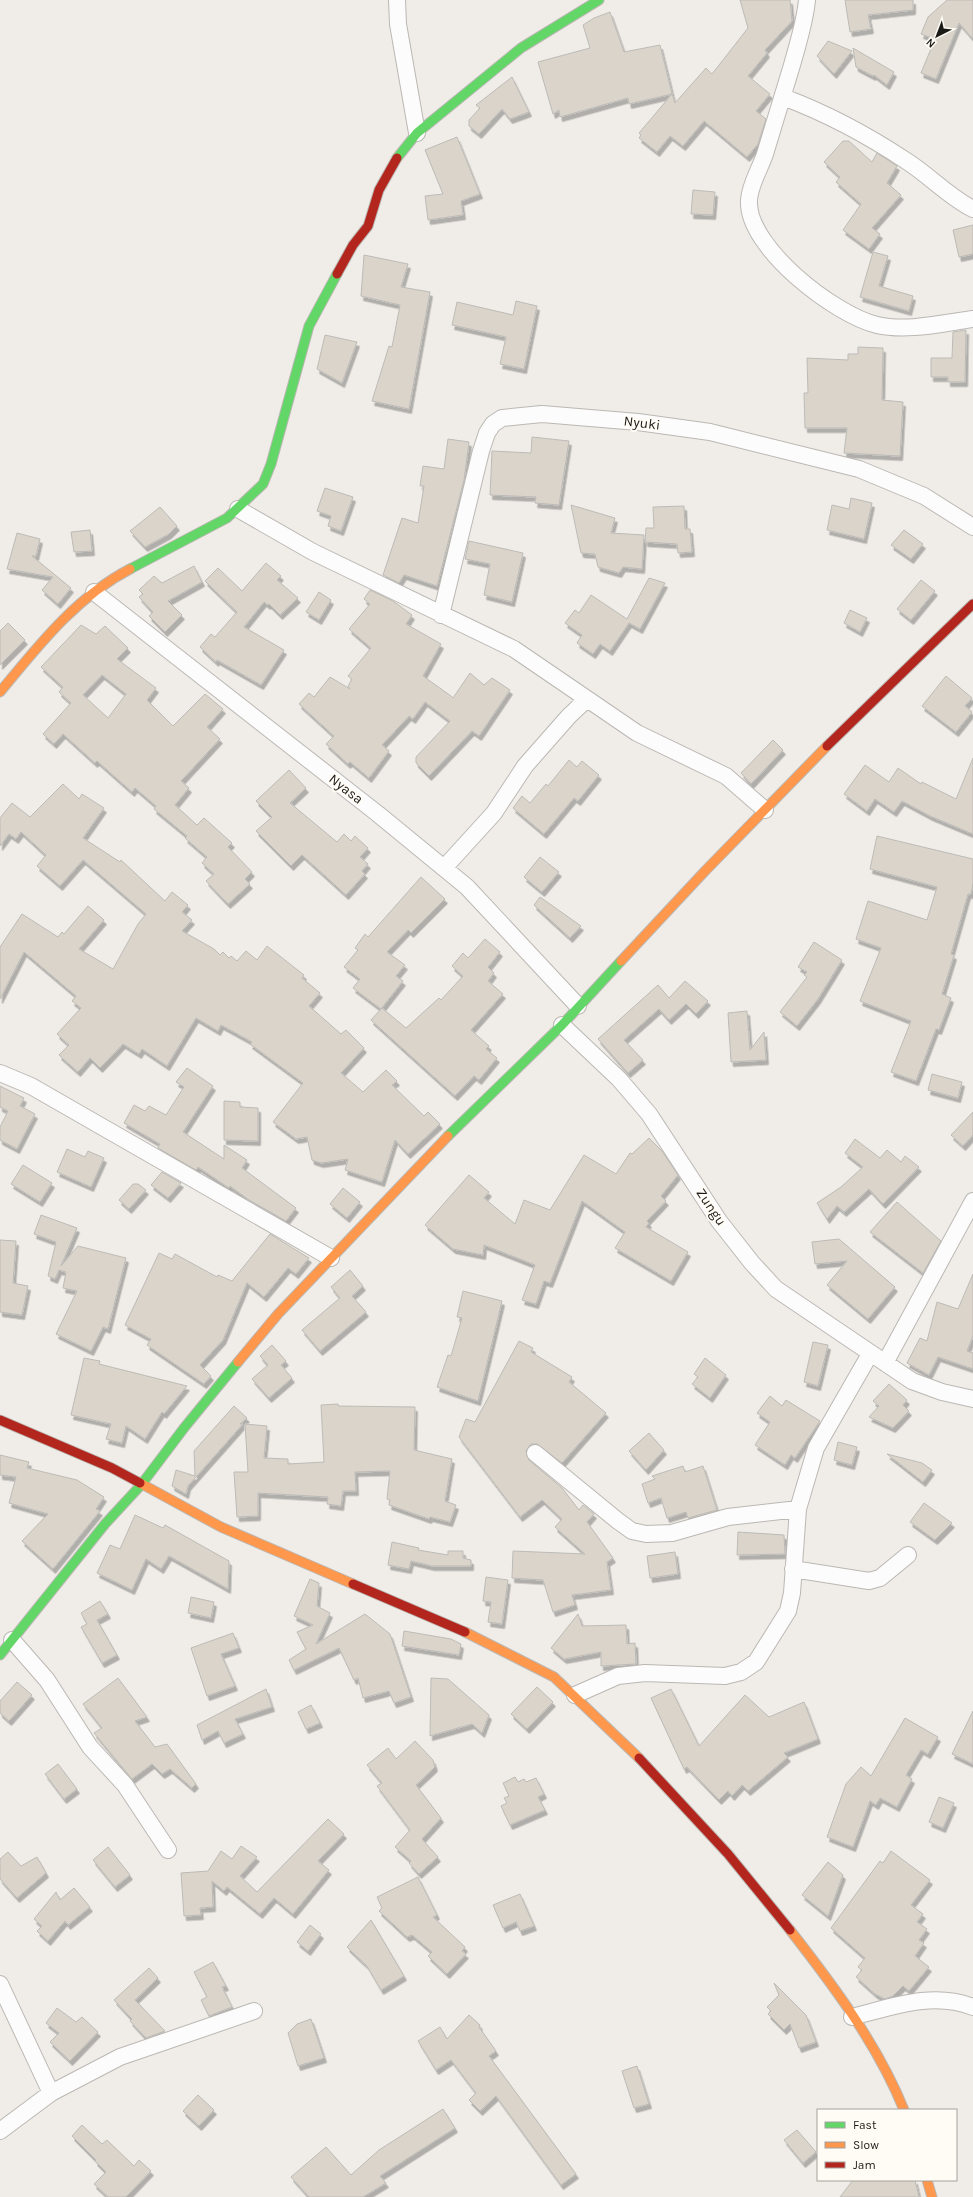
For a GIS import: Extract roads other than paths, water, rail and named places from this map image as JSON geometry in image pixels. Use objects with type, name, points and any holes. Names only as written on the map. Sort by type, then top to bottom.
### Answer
[{"type":"street","points":[[397,0],[398,24],[417,133]]},
{"type":"street","points":[[0,692],[46,636],[94,592],[124,572],[205,531],[238,509],[263,484],[271,464],[309,326],[350,250],[368,226],[379,190],[389,170],[417,133],[521,48],[599,0]]},
{"type":"street","points":[[807,0],[805,18],[783,97],[749,199],[753,225],[769,249],[795,275],[822,296],[860,320],[878,325],[903,327],[973,319]]},
{"type":"street","points":[[783,97],[838,122],[908,162],[952,196],[973,209]]},
{"type":"street","name":"Nyuki","points":[[441,615],[481,451],[487,433],[493,424],[502,418],[549,414],[638,422],[744,439],[859,469],[924,496],[973,527]]},
{"type":"street","points":[[238,509],[313,552],[514,649],[637,733],[726,776],[765,810]]},
{"type":"street","name":"Nyasa","points":[[94,592],[378,814],[467,887],[578,1006]]},
{"type":"street","points":[[0,1655],[105,1524],[141,1485],[184,1428],[278,1314],[431,1153],[562,1025],[578,1006],[705,871],[860,712],[973,604]]},
{"type":"street","points":[[444,868],[494,813],[525,766],[569,716],[588,699]]},
{"type":"street","name":"Zungu","points":[[562,1025],[618,1079],[649,1114],[719,1220],[752,1263],[776,1289],[912,1381],[942,1392],[973,1399]]},
{"type":"street","points":[[0,1073],[31,1086],[331,1258]]},
{"type":"street","points":[[885,1363],[973,1201]]},
{"type":"street","points":[[574,1694],[618,1676],[645,1672],[725,1676],[741,1672],[756,1662],[788,1611],[798,1509],[816,1448],[870,1354]]},
{"type":"street","points":[[0,1420],[112,1468],[221,1527],[481,1638],[539,1668],[574,1694],[647,1766],[726,1852],[820,1967],[885,2066],[904,2109]]},
{"type":"street","points":[[535,1453],[618,1521],[632,1531],[646,1534],[672,1533],[728,1517],[798,1509]]},
{"type":"street","points":[[793,1569],[869,1581],[880,1578],[908,1555]]},
{"type":"street","points":[[12,1640],[47,1680],[90,1747],[125,1785],[168,1850]]},
{"type":"street","points":[[0,1984],[51,2093]]},
{"type":"street","points":[[852,2017],[925,2000],[937,1999],[961,2002],[973,2007]]},
{"type":"street","points":[[0,2131],[51,2093],[120,2057],[254,2011]]},
{"type":"street","points":[[927,2181],[932,2197]]}]
